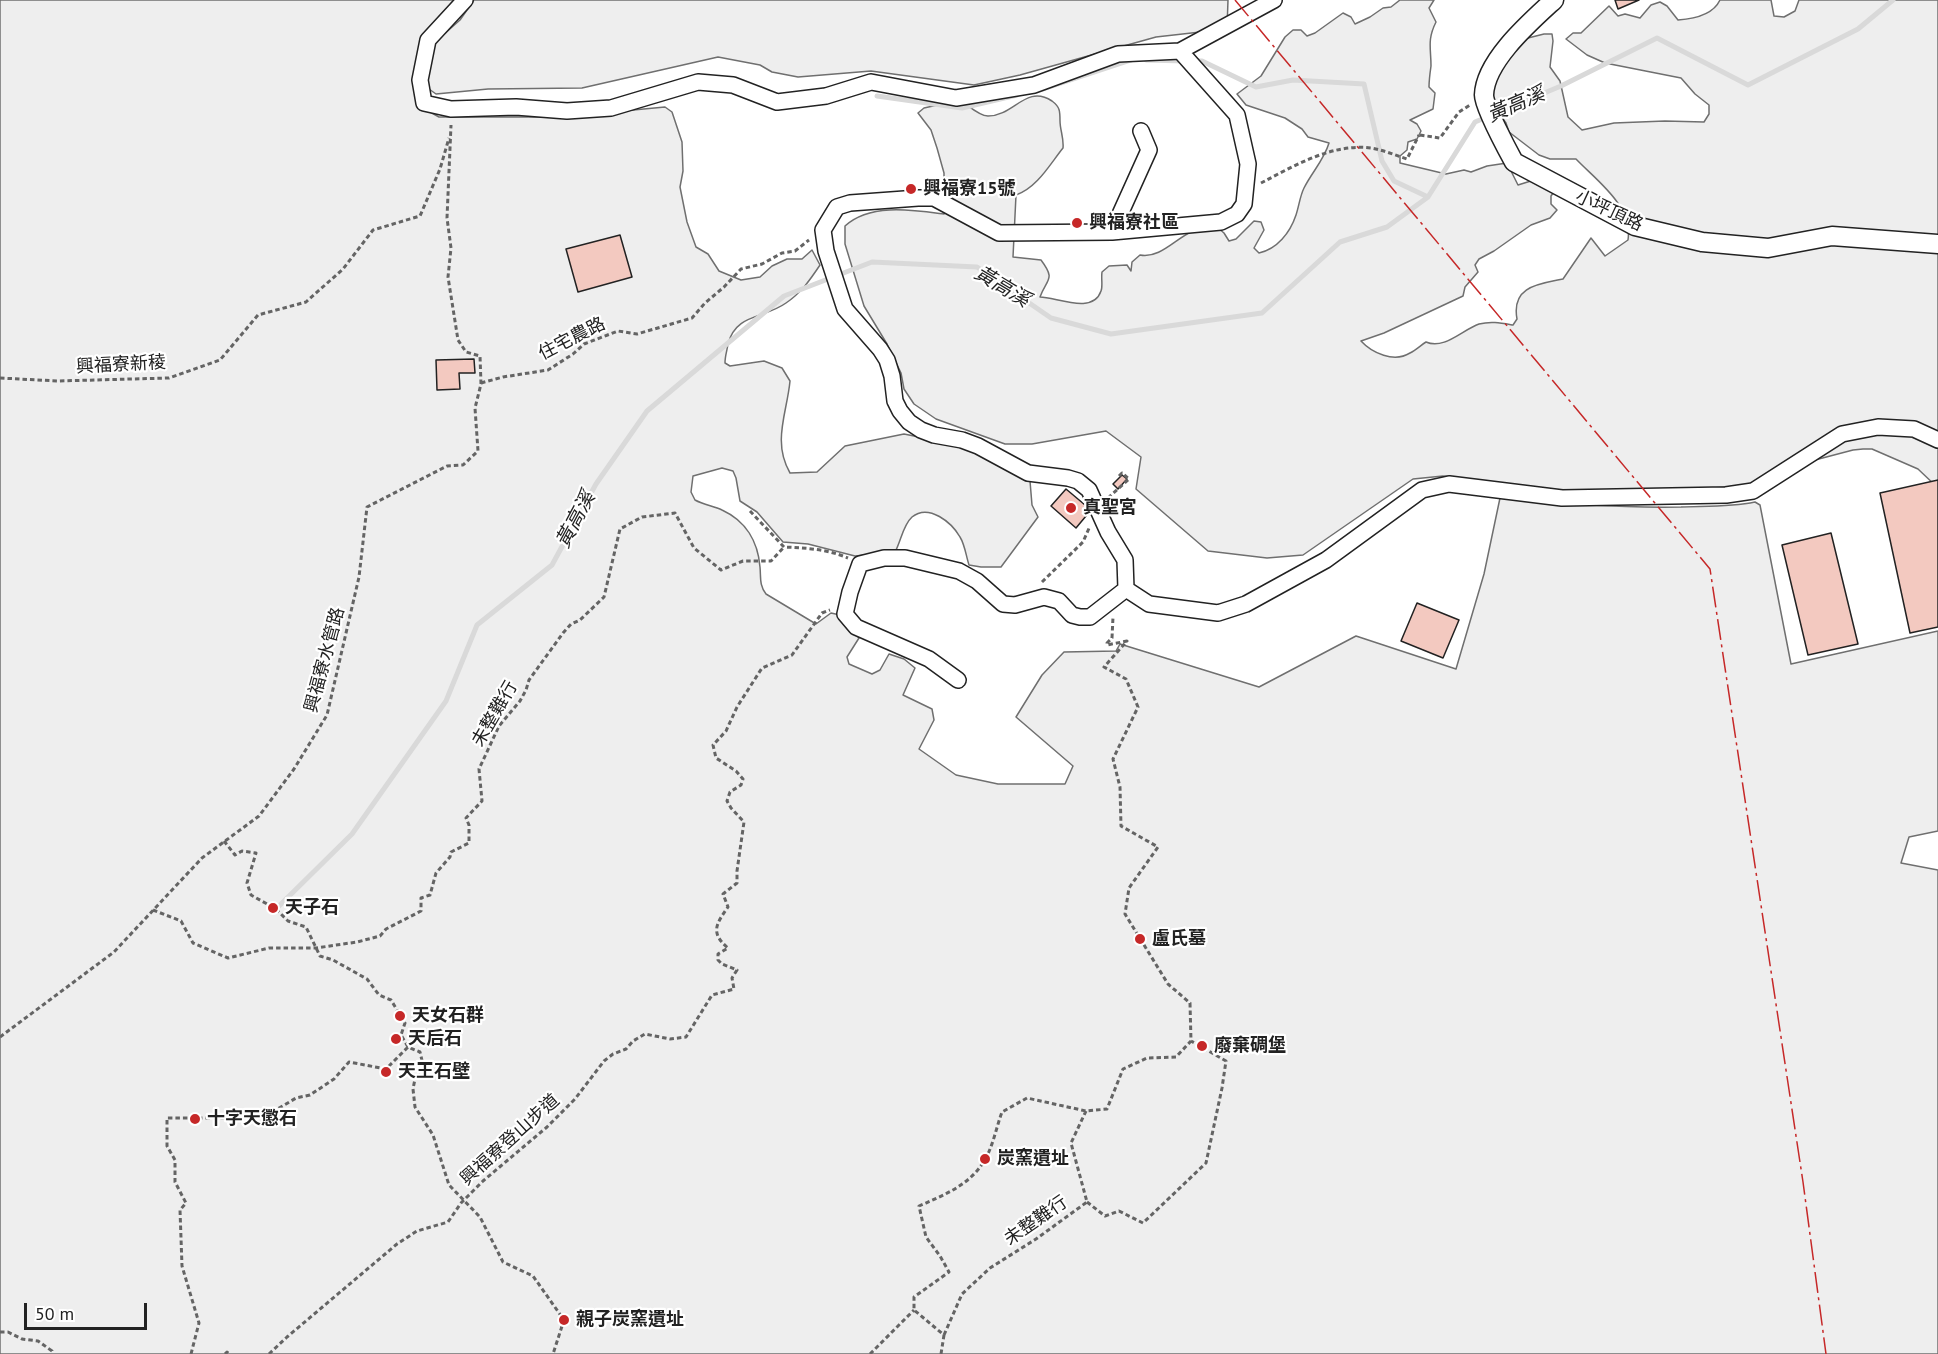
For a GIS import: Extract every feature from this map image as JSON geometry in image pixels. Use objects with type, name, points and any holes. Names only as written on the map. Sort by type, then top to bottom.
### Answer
[{"type":"street","points":[[465,0],[428,40],[420,80],[424,103],[451,109],[516,107],[567,111],[611,108],[698,82],[733,85],[777,102],[826,96],[871,82],[956,98],[1034,85],[1118,54],[1180,51],[1274,0]]},
{"type":"street","points":[[1484,96],[1490,71],[1522,30],[1554,0]]},
{"type":"street","points":[[1126,589],[1125,560],[1108,532],[1089,490],[1078,481],[1028,473],[978,446],[962,440],[934,435],[909,422],[895,401],[892,376],[884,354],[845,309],[826,252],[823,231],[837,207],[850,203],[918,198],[934,198],[999,233],[1112,232],[1221,222],[1237,214],[1244,204],[1248,164],[1238,115],[1180,51]]},
{"type":"street","name":"小坪頂路","points":[[1484,96],[1514,162],[1635,226],[1702,242],[1768,248],[1832,237],[1938,244]]},
{"type":"street","points":[[1112,232],[1149,150],[1141,131]]},
{"type":"street","points":[[1126,589],[1149,604],[1218,613],[1246,604],[1326,560],[1422,490],[1449,484],[1562,498],[1726,495],[1753,490],[1842,434],[1878,427],[1914,429],[1938,440]]},
{"type":"street","points":[[958,680],[929,658],[856,627],[845,614],[860,564],[884,558],[905,558],[959,571],[977,581],[1003,604],[1015,605],[1044,597],[1059,601],[1072,615],[1090,617],[1126,589]]},
{"type":"path","points":[[1246,183],[1251,188],[1305,160],[1342,149],[1370,148],[1407,159],[1418,135],[1440,138],[1459,112],[1484,96]]},
{"type":"path","points":[[451,109],[447,218],[451,248],[448,277],[458,340],[466,352],[480,356],[481,384]]},
{"type":"path","name":"興福寮新稜","points":[[0,378],[66,381],[169,378],[220,360],[258,315],[306,302],[343,269],[373,230],[420,216],[440,169],[450,134]]},
{"type":"path","name":"住宅農路","points":[[481,384],[511,375],[548,370],[584,344],[618,331],[637,334],[692,318],[741,269],[762,264],[782,253],[795,251],[823,231]]},
{"type":"path","name":"興福寮水管路","points":[[0,1037],[114,952],[202,858],[259,816],[294,769],[327,715],[359,577],[367,507],[447,466],[463,465],[478,451],[475,408],[481,384]]},
{"type":"path","points":[[1028,600],[1042,582],[1083,542],[1089,526],[1099,511],[1129,479],[1122,473],[1119,476]]},
{"type":"path","points":[[750,511],[784,547],[835,553],[860,564]]},
{"type":"path","name":"未整難行","points":[[153,910],[181,921],[193,943],[228,958],[269,948],[342,946],[380,936],[386,930],[422,912],[421,898],[430,895],[436,873],[450,857],[451,852],[469,843],[469,825],[465,818],[482,801],[479,769],[499,726],[526,690],[529,680],[563,633],[604,597],[620,529],[642,517],[675,513],[694,548],[721,570],[743,561],[771,561],[784,547]]},
{"type":"path","name":"興福寮登山步道","points":[[269,1354],[398,1244],[417,1231],[448,1222],[463,1201],[483,1181],[575,1099],[595,1071],[613,1054],[626,1049],[633,1041],[645,1034],[670,1039],[686,1037],[712,995],[734,989],[732,978],[737,970],[718,960],[718,954],[728,948],[719,941],[717,922],[728,907],[723,894],[737,883],[744,822],[730,808],[727,801],[730,792],[741,785],[743,779],[736,771],[716,758],[713,746],[726,731],[737,707],[762,668],[792,656],[822,613],[833,610],[845,614]]},
{"type":"path","points":[[870,1354],[914,1310],[914,1297],[949,1272],[926,1237],[920,1206],[950,1192],[974,1176],[985,1159],[1002,1113],[1027,1098],[1086,1111],[1107,1109],[1123,1069],[1147,1058],[1176,1057],[1191,1041],[1191,1003],[1168,984],[1125,914],[1129,888],[1158,847],[1121,826],[1120,787],[1113,759],[1138,707],[1126,679],[1104,667],[1127,641],[1107,645],[1112,638]]},
{"type":"path","points":[[224,842],[235,855],[242,851],[256,853],[247,883],[251,895],[276,909],[288,921],[306,927],[320,956],[333,960],[367,979],[380,995],[391,1000],[405,1023],[401,1035],[396,1039]]},
{"type":"path","points":[[401,1035],[408,1047],[420,1052],[424,1069],[416,1074],[413,1089],[415,1107],[433,1136],[449,1185],[480,1217],[504,1262],[533,1276],[564,1320],[553,1354]]},
{"type":"path","points":[[1087,1202],[1105,1216],[1119,1211],[1143,1223],[1206,1163],[1226,1061],[1191,1041]]},
{"type":"path","points":[[191,1354],[198,1323],[182,1266],[180,1209],[186,1203],[175,1182],[175,1160],[167,1146],[167,1118],[225,1118],[254,1113],[272,1113],[296,1098],[310,1095],[334,1079],[350,1062],[386,1069],[408,1047]]},
{"type":"path","name":"未整難行","points":[[941,1354],[944,1335],[962,1294],[983,1275],[1087,1202],[1071,1143],[1086,1111]]},
{"type":"path","points":[[914,1310],[944,1335]]},
{"type":"path","points":[[0,1332],[8,1332],[22,1340],[38,1341],[52,1351],[52,1354]]},
{"type":"path","points":[[225,1354],[227,1352],[229,1354]]},
{"type":"shaded area","points":[[0,0],[454,0],[423,38],[421,107],[439,117],[559,117],[665,107],[672,112],[682,142],[683,171],[680,187],[687,222],[696,247],[708,254],[719,271],[741,280],[760,277],[772,266],[787,259],[802,259],[812,250],[820,265],[805,286],[791,299],[778,308],[752,318],[737,327],[728,344],[725,358],[725,363],[730,366],[764,361],[782,368],[790,381],[781,439],[782,450],[790,473],[817,472],[845,446],[904,434],[976,451],[1030,481],[1032,505],[1038,517],[1001,567],[981,567],[969,565],[960,537],[952,526],[933,513],[919,513],[909,520],[895,552],[855,556],[808,544],[783,542],[757,512],[740,501],[733,471],[722,468],[693,476],[691,492],[695,500],[730,515],[738,520],[749,533],[757,549],[761,584],[766,594],[816,624],[831,613],[840,615],[859,638],[847,657],[849,664],[872,674],[880,670],[889,654],[904,659],[915,668],[903,695],[932,709],[934,720],[919,749],[956,775],[998,784],[1065,784],[1073,766],[1016,717],[1042,675],[1064,652],[1116,651],[1120,644],[1259,687],[1356,636],[1456,669],[1484,574],[1500,498],[1636,507],[1718,506],[1755,502],[1760,505],[1791,664],[1938,631],[1938,831],[1909,837],[1901,863],[1938,870],[1938,1354],[0,1354]]},
{"type":"shaded area","points":[[474,0],[1228,0],[1227,29],[1156,37],[1020,75],[974,85],[871,71],[798,77],[772,72],[760,65],[718,57],[582,88],[488,89],[436,94],[429,89],[427,80],[434,43],[460,20]]},
{"type":"shaded area","points":[[1400,0],[1434,0],[1429,8],[1436,22],[1430,44],[1429,87],[1435,93],[1433,109],[1410,120],[1417,124],[1421,131],[1417,139],[1408,142],[1407,150],[1400,156],[1400,163],[1446,174],[1464,170],[1471,172],[1487,166],[1507,163],[1518,185],[1534,180],[1556,189],[1551,196],[1551,204],[1557,210],[1550,218],[1531,225],[1479,259],[1475,265],[1478,272],[1465,287],[1463,296],[1384,333],[1361,341],[1377,353],[1390,357],[1404,356],[1426,342],[1433,344],[1446,341],[1479,324],[1492,322],[1513,325],[1517,319],[1518,300],[1523,293],[1536,285],[1563,279],[1591,238],[1605,256],[1628,240],[1625,216],[1603,185],[1576,159],[1550,159],[1539,155],[1509,132],[1506,123],[1484,93],[1520,40],[1552,34],[1550,67],[1560,81],[1568,117],[1582,130],[1614,123],[1704,122],[1709,114],[1709,105],[1681,78],[1605,63],[1587,55],[1566,39],[1573,33],[1581,33],[1609,6],[1618,16],[1625,14],[1640,18],[1651,5],[1660,2],[1667,6],[1678,20],[1708,13],[1720,0],[1771,0],[1774,16],[1784,17],[1795,11],[1799,0],[1938,0],[1938,488],[1918,469],[1872,449],[1853,450],[1815,460],[1752,485],[1699,489],[1561,491],[1443,476],[1413,479],[1303,555],[1267,558],[1208,551],[1136,489],[1141,457],[1106,431],[1032,444],[1005,444],[936,419],[914,404],[904,389],[901,373],[887,344],[864,306],[845,244],[845,226],[855,219],[879,211],[906,210],[944,214],[949,195],[931,130],[918,113],[924,108],[960,100],[977,112],[988,116],[997,115],[1035,96],[1043,97],[1057,105],[1060,112],[1063,148],[1037,181],[1024,192],[1016,195],[1013,257],[1041,260],[1046,267],[1049,279],[1040,297],[1074,303],[1090,302],[1097,298],[1101,291],[1102,272],[1109,266],[1127,265],[1131,271],[1132,262],[1140,255],[1161,251],[1196,230],[1218,228],[1229,241],[1236,239],[1254,221],[1261,222],[1264,230],[1254,248],[1259,253],[1277,244],[1293,222],[1301,194],[1329,143],[1308,137],[1302,129],[1285,118],[1246,105],[1237,94],[1261,76],[1285,37],[1293,30],[1301,30],[1307,36],[1343,13],[1351,17],[1355,24],[1383,8],[1391,7]]},
{"type":"building","points":[[1615,0],[1639,0],[1618,9]]},
{"type":"building","points":[[620,235],[632,277],[578,292],[566,249]]},
{"type":"building","points":[[474,359],[475,373],[459,373],[460,389],[437,390],[436,360]]},
{"type":"building","points":[[1122,475],[1127,479],[1118,489],[1113,484]]},
{"type":"building","points":[[1938,480],[1938,627],[1910,633],[1880,493]]},
{"type":"building","name":"真聖宮","points":[[1066,489],[1091,510],[1076,528],[1051,506]]},
{"type":"building","points":[[1831,533],[1858,644],[1808,655],[1782,545]]},
{"type":"building","points":[[1417,603],[1459,620],[1443,658],[1401,641]]},
{"type":"waterway","name":"黃高溪","points":[[276,909],[352,834],[446,701],[477,625],[552,565],[596,484],[647,411],[784,296],[872,262],[977,267],[1051,318],[1111,334],[1262,313],[1340,242],[1387,227],[1428,197],[1475,122],[1561,86],[1657,38],[1748,85],[1858,29],[1893,0]]},
{"type":"waterway","points":[[1043,89],[1131,60]]},
{"type":"waterway","points":[[1146,60],[1185,61]]},
{"type":"waterway","points":[[1194,61],[1202,61],[1256,87],[1293,80],[1364,84],[1382,161],[1394,181],[1428,197]]},
{"type":"waterway","points":[[877,96],[962,108],[1017,95]]},
{"type":"power","points":[[1235,0],[1710,569],[1803,1182],[1826,1354]]},
{"type":"place","name":"興福寮15號","points":[[911,189]]},
{"type":"place","name":"興福寮社區","points":[[1077,223]]},
{"type":"place","name":"真聖宮","points":[[1071,508]]},
{"type":"place","name":"天子石","points":[[273,908]]},
{"type":"place","name":"盧氏墓","points":[[1140,939]]},
{"type":"place","name":"天女石群","points":[[400,1016]]},
{"type":"place","name":"天后石","points":[[396,1039]]},
{"type":"place","name":"廢棄碉堡","points":[[1202,1046]]},
{"type":"place","name":"天王石壁","points":[[386,1072]]},
{"type":"place","name":"十字天懲石","points":[[195,1119]]},
{"type":"place","name":"炭窯遺址","points":[[985,1159]]},
{"type":"place","name":"親子炭窯遺址","points":[[564,1320]]}]
